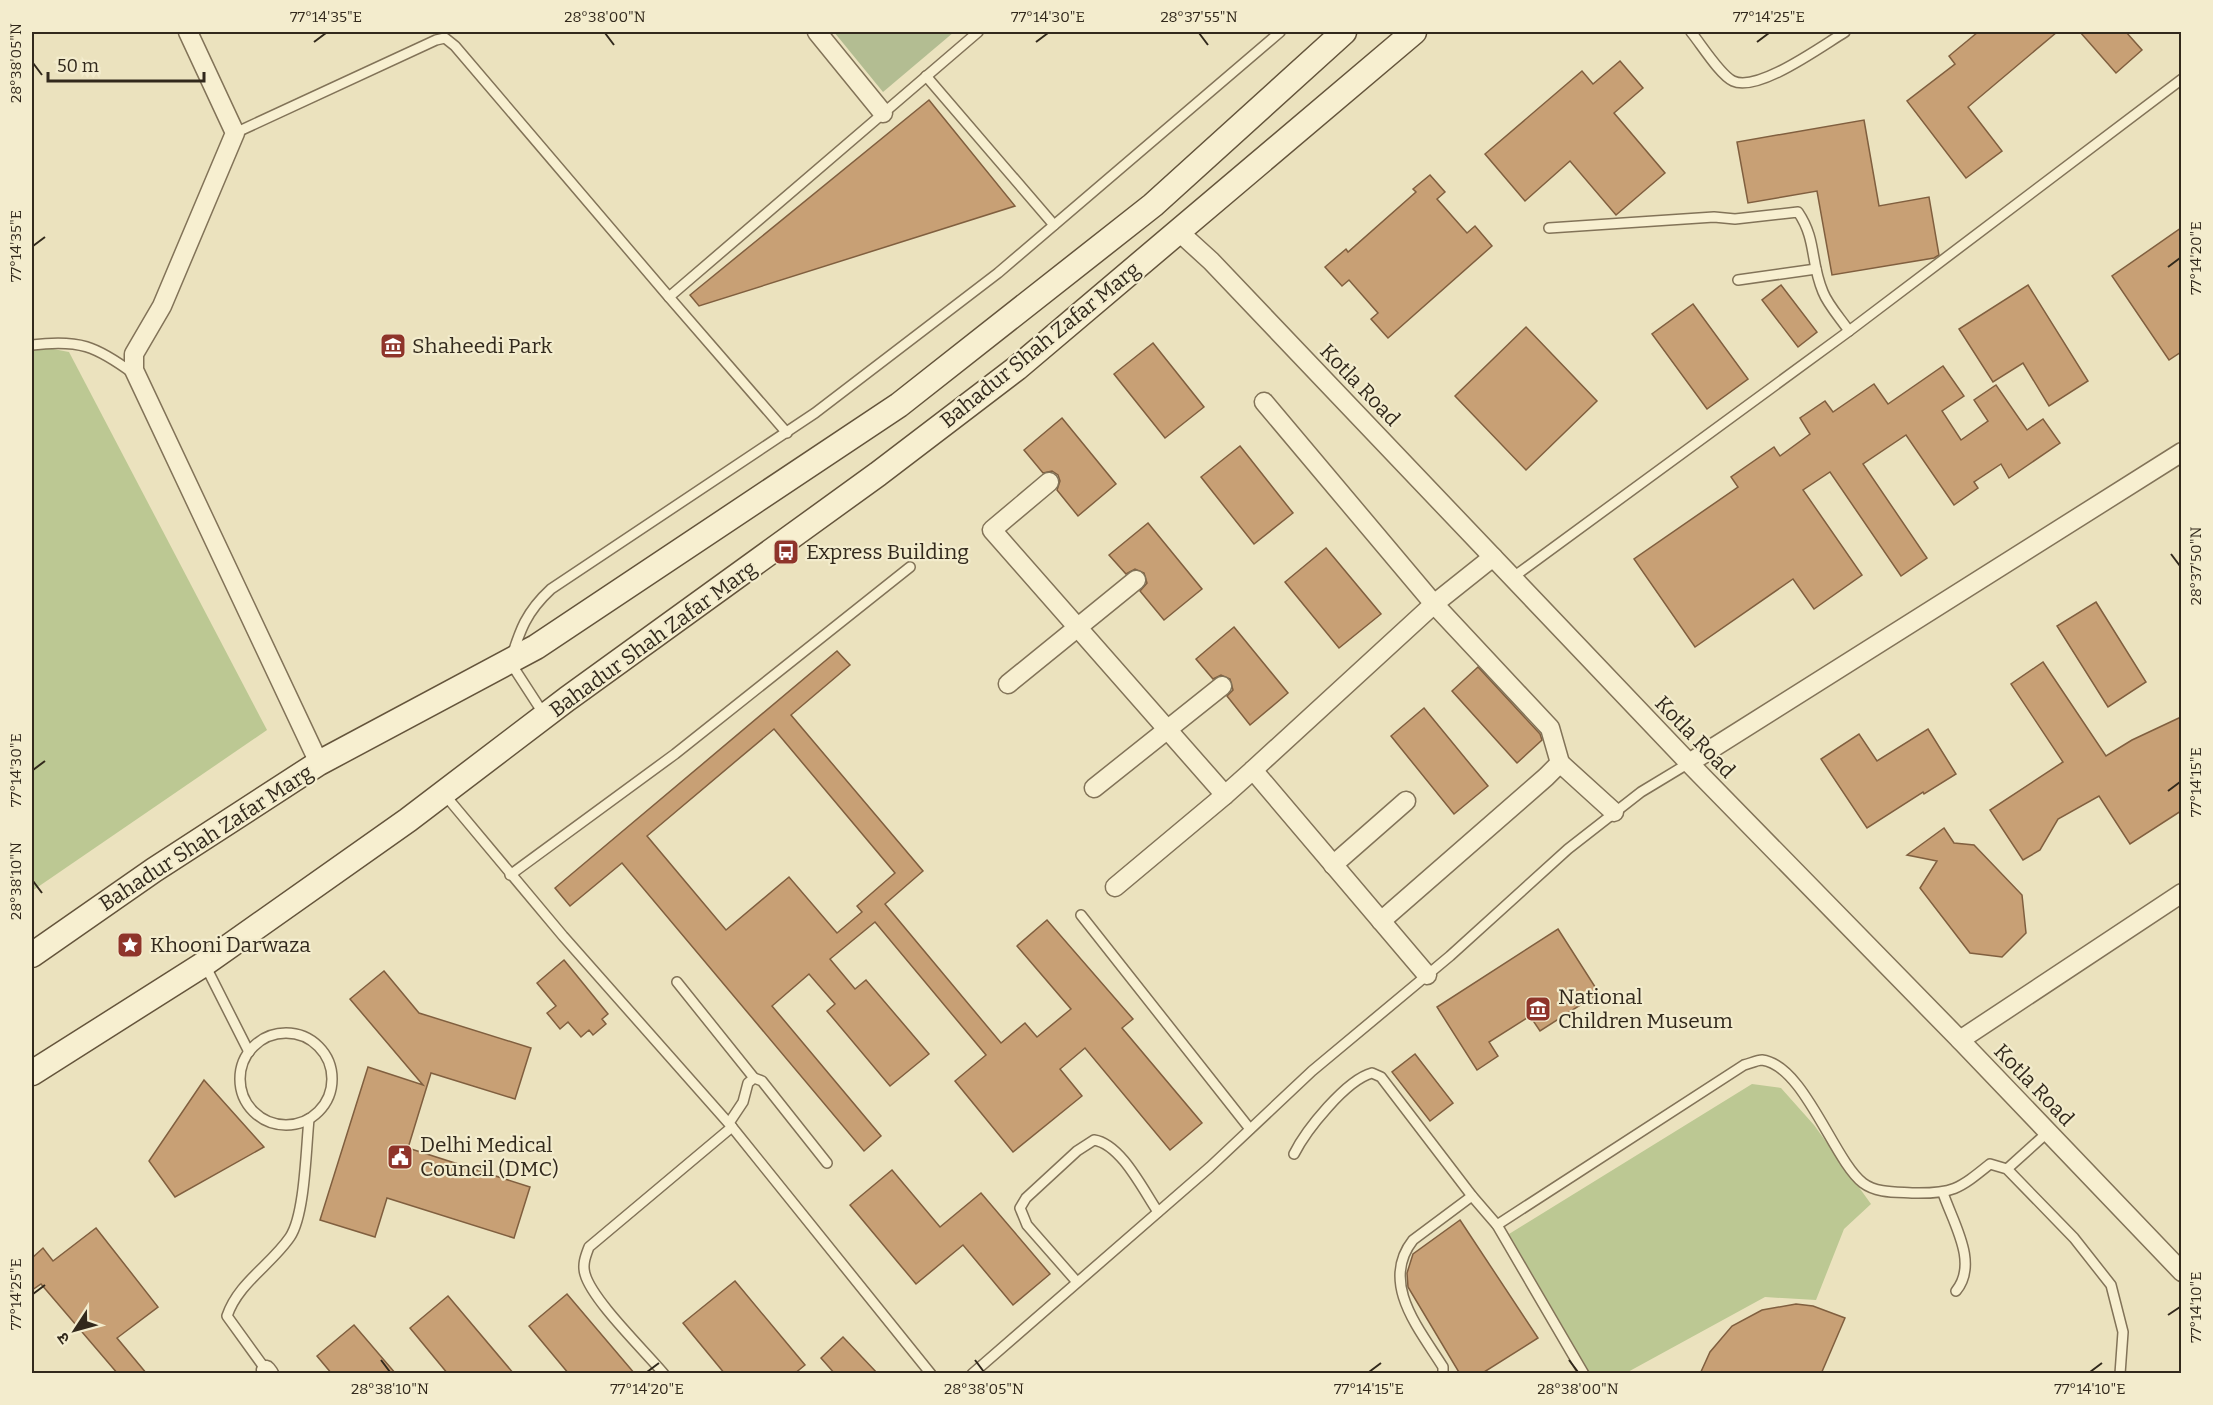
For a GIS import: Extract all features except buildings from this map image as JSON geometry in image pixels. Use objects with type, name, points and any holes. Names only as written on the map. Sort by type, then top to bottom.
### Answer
[{"type":"main road","name":"Bahadur Shah Zafar Marg","points":[[32,955],[154,870],[319,763],[510,662],[783,484],[899,405],[1153,205],[1344,32]]},
{"type":"main road","name":"Bahadur Shah Zafar Marg","points":[[32,1073],[204,964],[444,793],[545,716],[732,582],[1008,375],[1414,32]]},
{"type":"street","points":[[188,32],[235,133],[162,306],[134,354],[136,374],[319,763]]},
{"type":"street","points":[[817,32],[884,113]]},
{"type":"street","name":"Kotla Road","points":[[1178,231],[1211,261],[1689,763],[1960,1040],[2181,1272]]},
{"type":"street","points":[[1264,402],[1434,604],[1550,728],[1560,763],[1614,812]]},
{"type":"street","points":[[1689,763],[2181,452]]},
{"type":"street","points":[[1048,482],[992,530],[1225,795]]},
{"type":"street","points":[[1116,887],[1225,795],[1434,604],[1493,557]]},
{"type":"street","points":[[1008,684],[1136,580]]},
{"type":"street","points":[[1094,788],[1222,686]]},
{"type":"street","points":[[1381,921],[1560,763]]},
{"type":"street","points":[[1252,770],[1426,975]]},
{"type":"street","points":[[1333,865],[1406,801]]},
{"type":"street","points":[[1960,1040],[2181,893]]},
{"type":"lane","points":[[669,297],[978,32]]},
{"type":"lane","points":[[545,716],[510,662],[523,621],[536,603],[551,589],[787,433],[998,273],[1280,32]]},
{"type":"lane","points":[[1691,32],[1730,79],[1744,83],[1767,78],[1845,32]]},
{"type":"lane","points":[[235,133],[436,40],[445,38],[455,46],[787,433]]},
{"type":"lane","points":[[926,76],[1054,225]]},
{"type":"lane","points":[[1512,578],[1849,331],[2181,79]]},
{"type":"lane","points":[[1549,228],[1714,217],[1735,219],[1798,212],[1810,230],[1816,269],[1823,294],[1849,331]]},
{"type":"lane","points":[[1738,280],[1816,269]]},
{"type":"lane","points":[[32,345],[64,341],[106,353],[136,374]]},
{"type":"lane","points":[[510,875],[675,754],[910,567]]},
{"type":"lane","points":[[972,1374],[1158,1212],[1312,1071],[1426,975],[1568,849],[1614,812],[1689,763]]},
{"type":"lane","points":[[444,793],[510,875],[731,1125],[931,1374]]},
{"type":"lane","points":[[1081,915],[1250,1129]]},
{"type":"lane","points":[[204,964],[249,1052]]},
{"type":"lane","points":[[677,982],[754,1078],[762,1081],[827,1163]]},
{"type":"lane","points":[[280,1033],[305,1037],[316,1044],[330,1065],[333,1077],[327,1101],[309,1119],[298,1124],[279,1125],[261,1118],[251,1110],[245,1100],[240,1081],[243,1063],[257,1042],[280,1033]]},
{"type":"lane","points":[[1497,1224],[1744,1065],[1761,1060],[1780,1069],[1817,1112],[1861,1182],[1872,1189],[1951,1192],[1990,1164],[2007,1169],[2074,1238],[2111,1285],[2123,1332],[2120,1374]]},
{"type":"lane","points":[[1294,1154],[1324,1110],[1362,1077],[1376,1074],[1393,1090],[1472,1196],[1497,1224],[1584,1374]]},
{"type":"lane","points":[[664,1374],[599,1298],[584,1274],[584,1258],[589,1247],[731,1125],[743,1102],[748,1083],[754,1078]]},
{"type":"lane","points":[[268,1372],[227,1316],[233,1300],[290,1237],[298,1219],[309,1119]]},
{"type":"lane","points":[[2007,1169],[2048,1132]]},
{"type":"lane","points":[[1077,1282],[1027,1225],[1020,1208],[1026,1198],[1077,1151],[1094,1140],[1104,1142],[1116,1150],[1158,1212]]},
{"type":"lane","points":[[1944,1193],[1966,1260],[1967,1273],[1956,1291]]},
{"type":"lane","points":[[1443,1374],[1443,1367],[1401,1294],[1399,1271],[1406,1249],[1413,1240],[1472,1196]]},
{"type":"green space","points":[[834,32],[954,32],[883,92]]},
{"type":"green space","points":[[32,345],[69,352],[267,730],[32,891]]},
{"type":"green space","points":[[1752,1084],[1781,1088],[1814,1125],[1871,1204],[1844,1229],[1816,1300],[1765,1297],[1626,1373],[1590,1373],[1509,1234]]},
{"type":"place","name":"Shaheedi Park","points":[[393,346]]},
{"type":"place","name":"Express Building","points":[[786,552]]},
{"type":"place","name":"Khooni Darwaza","points":[[130,945]]},
{"type":"place","name":"National Children Museum","points":[[1538,1009]]},
{"type":"place","name":"Delhi Medical Council (DMC)","points":[[400,1157]]}]
